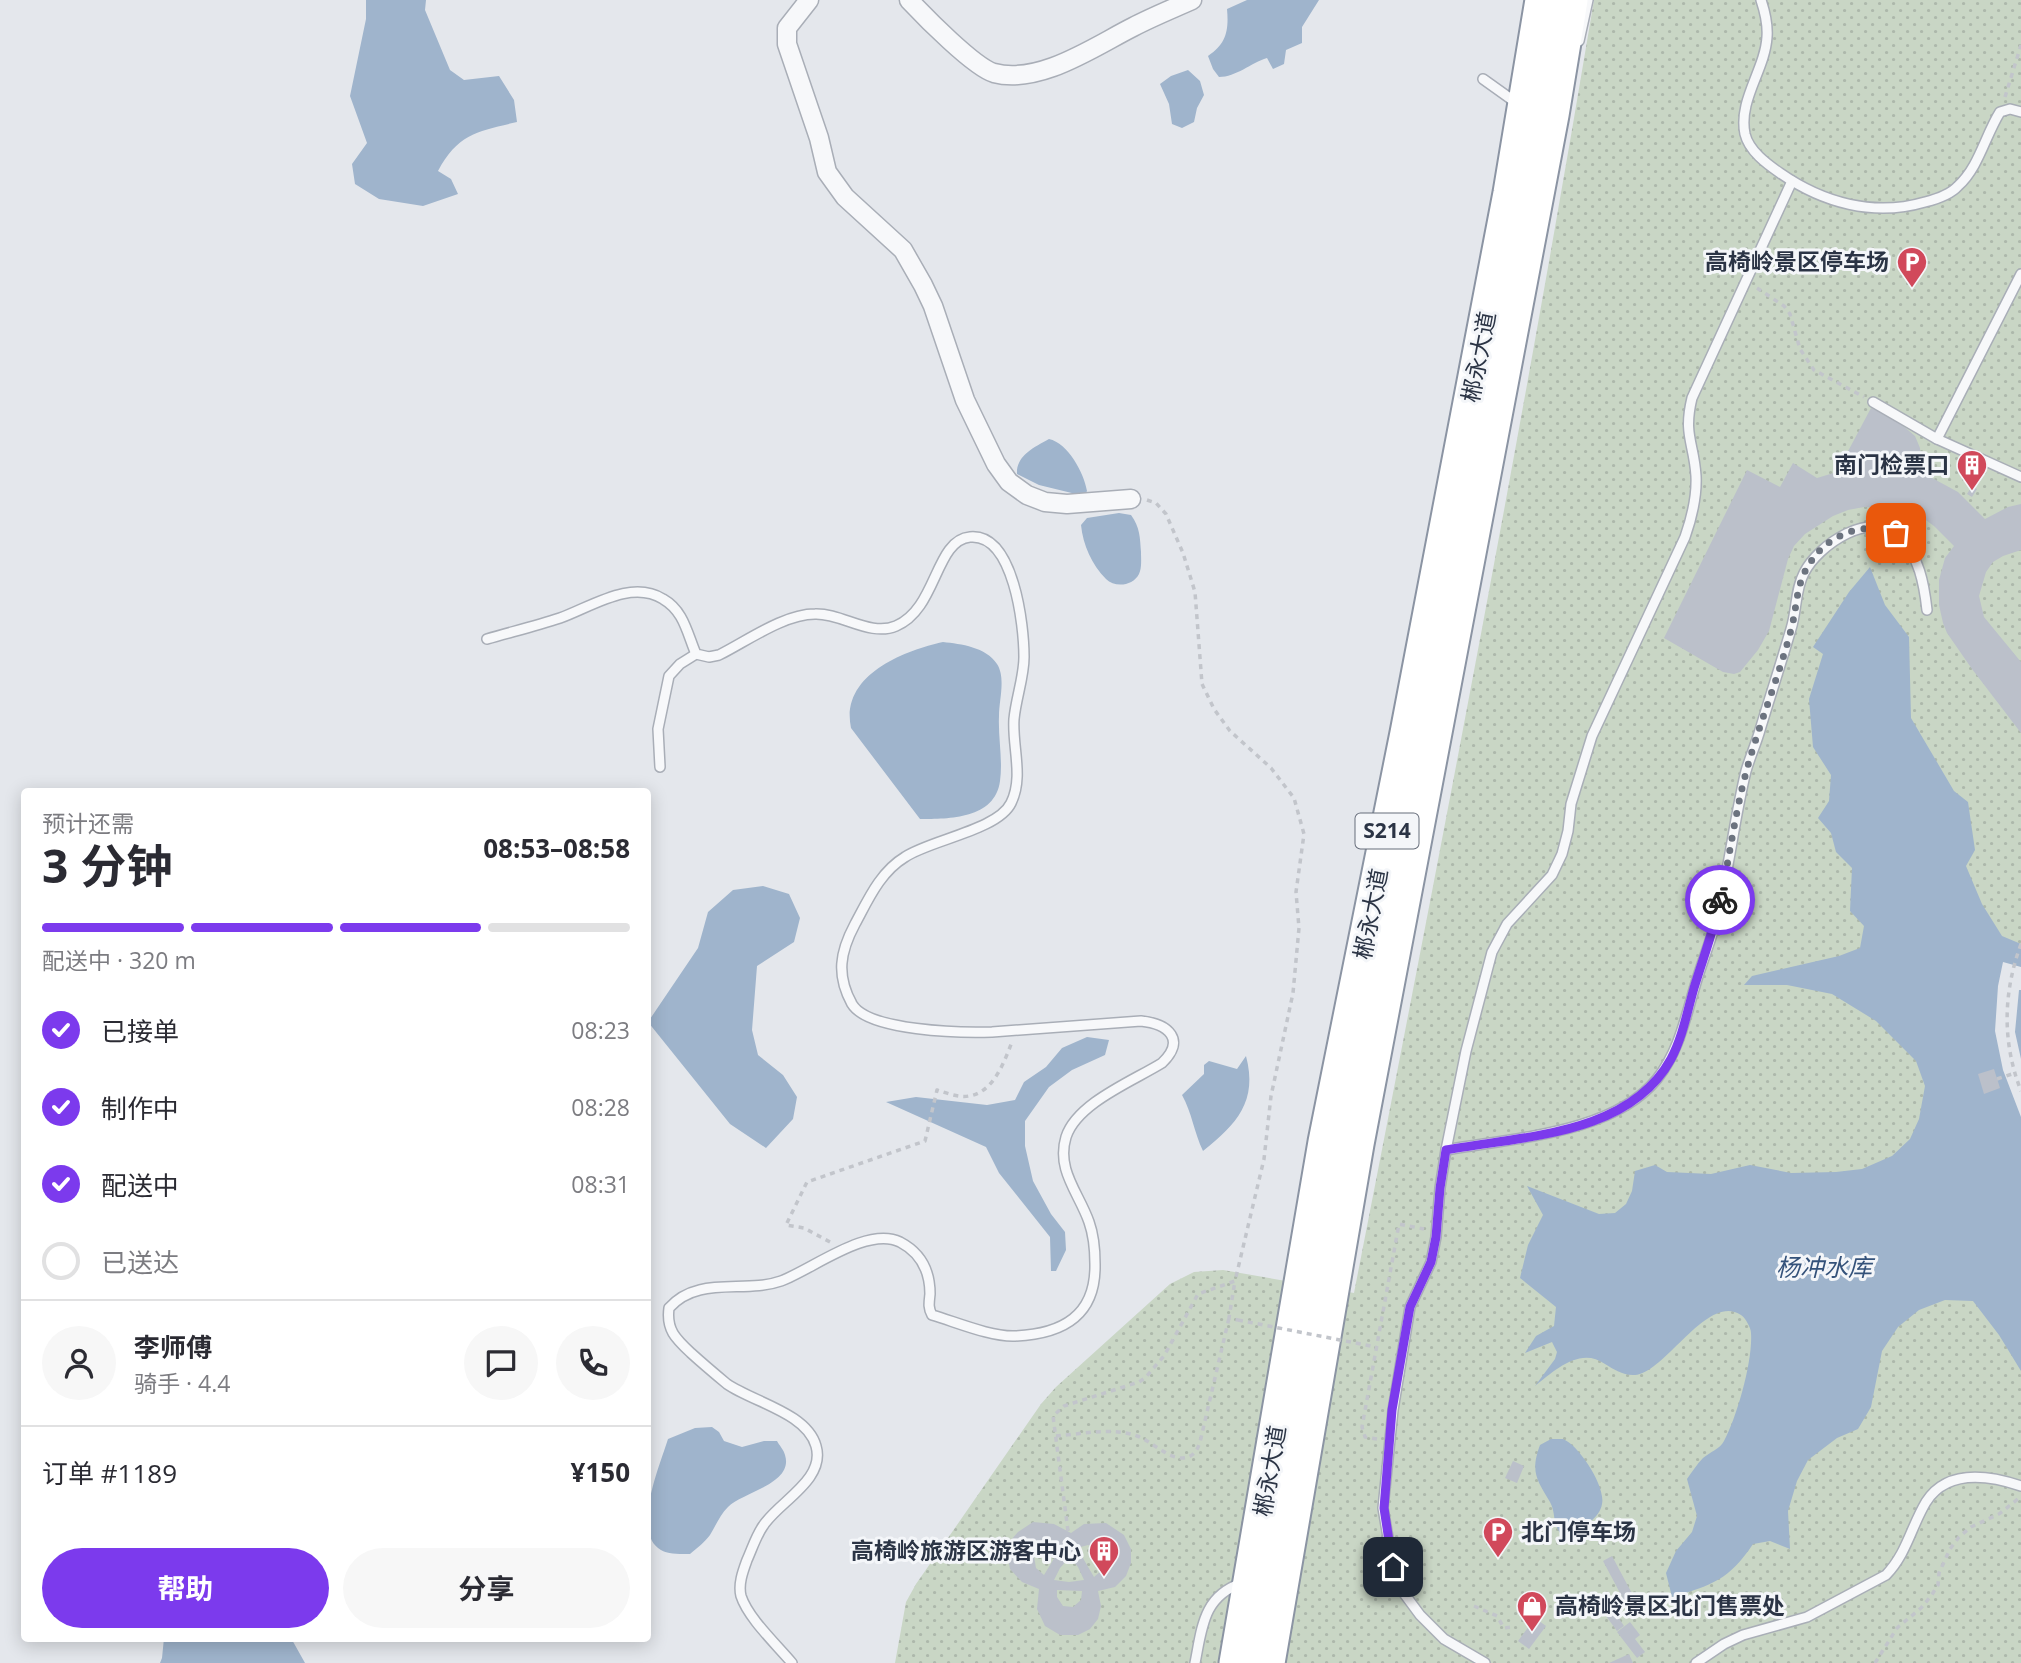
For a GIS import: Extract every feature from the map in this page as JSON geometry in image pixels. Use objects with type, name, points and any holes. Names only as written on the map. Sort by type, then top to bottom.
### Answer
[{"type":"highway","name":"郴永大道","points":[[1268,1663],[1357,1144],[1544,106],[1542,0]]},
{"type":"highway","name":"郴永大道","points":[[1236,1663],[1325,1142],[1407,733],[1544,106],[1571,0]]},
{"type":"street","points":[[809,0],[787,28],[787,44],[819,138],[827,172],[845,197],[902,250],[923,285],[933,306],[965,400],[996,464],[1009,482],[1027,495],[1045,502],[1067,504],[1131,499]]},
{"type":"street","points":[[909,0],[982,68],[1007,75],[1046,70],[1087,53],[1133,27],[1192,0]]},
{"type":"lane","points":[[1576,52],[1584,28],[1588,0]]},
{"type":"lane","points":[[1762,0],[1767,38],[1746,108],[1745,137],[1769,166],[1792,181],[1833,201],[1868,209],[1903,209],[1939,198],[1958,187],[1973,167],[2000,113],[2010,109],[2021,112]]},
{"type":"lane","points":[[1483,79],[1544,106],[1571,62]]},
{"type":"lane","points":[[1485,1663],[1444,1639],[1420,1615],[1403,1592],[1393,1567],[1384,1508],[1392,1410],[1410,1307],[1431,1262],[1446,1150],[1466,1051],[1492,952],[1507,924],[1552,875],[1562,854],[1571,804],[1592,736],[1685,537],[1693,514],[1696,474],[1688,435],[1692,398],[1792,181]]},
{"type":"lane","points":[[1937,439],[2021,274]]},
{"type":"lane","points":[[1873,402],[1937,439],[2021,477]]},
{"type":"lane","points":[[1446,1150],[1574,1127],[1601,1117],[1624,1107],[1641,1095],[1656,1081],[1670,1061],[1685,1026],[1716,922],[1744,779],[1792,625],[1798,584],[1814,556],[1828,544],[1856,530],[1872,526],[1896,533],[1906,543],[1920,570],[1927,610]]},
{"type":"lane","points":[[660,767],[658,730],[670,677],[680,664],[696,654],[709,657],[719,655],[793,617],[814,613],[835,615],[879,631],[896,626],[915,615],[928,596],[947,554],[957,541],[970,537],[982,538],[1004,558],[1013,579],[1020,611],[1024,658],[1014,721],[1017,767],[1015,792],[1011,804],[1001,815],[917,850],[893,867],[870,895],[848,937],[841,979],[845,992],[855,1010],[869,1019],[890,1024],[971,1033],[1141,1021],[1167,1028],[1174,1046],[1170,1056],[1162,1063],[1091,1105],[1077,1117],[1067,1136],[1063,1161],[1066,1173],[1089,1222],[1095,1244],[1093,1291],[1084,1310],[1057,1329],[1014,1336],[996,1334],[932,1315],[929,1309],[929,1275],[924,1263],[912,1250],[897,1241],[882,1238],[864,1240],[777,1282],[751,1287],[712,1288],[689,1293],[677,1299],[670,1308],[669,1329],[677,1340],[728,1384],[796,1420],[806,1428],[817,1447],[818,1455],[811,1476],[778,1507],[763,1526],[740,1581],[740,1593],[745,1605],[792,1663]]},
{"type":"lane","points":[[487,639],[561,618],[600,601],[644,592],[665,600],[680,614],[696,654]]},
{"type":"lane","points":[[1696,1663],[1743,1634],[1807,1617],[1886,1575],[1906,1547],[1926,1503],[1937,1489],[1953,1479],[1973,1477],[2021,1486]]},
{"type":"lane","points":[[1195,1663],[1210,1604],[1231,1587],[1251,1581]]},
{"type":"path","points":[[2000,113],[2021,45]]},
{"type":"path","points":[[1747,281],[1784,306],[1790,314],[1800,349],[1814,370],[1873,402]]},
{"type":"path","points":[[1056,1438],[1104,1432],[1128,1434],[1140,1437],[1177,1458],[1195,1453],[1200,1442],[1264,1159],[1271,1096],[1293,993],[1299,928],[1296,892],[1304,834],[1294,798],[1270,768],[1230,731],[1214,709],[1202,684],[1195,592],[1175,530],[1156,503],[1131,499]]},
{"type":"path","points":[[2021,944],[2007,1000],[2006,1023],[2008,1048],[2021,1091]]},
{"type":"path","points":[[843,1251],[822,1236],[804,1228],[786,1225],[807,1182],[925,1141],[937,1090],[971,1096],[983,1090],[1003,1065],[1015,1031]]},
{"type":"path","points":[[1997,1079],[2015,1073]]},
{"type":"path","points":[[1390,1442],[1365,1437],[1362,1427],[1399,1224],[1437,1231]]},
{"type":"path","points":[[1068,1531],[1054,1416],[1064,1406],[1145,1378],[1164,1356],[1194,1299],[1204,1290],[1235,1281]]},
{"type":"path","points":[[1229,1318],[1376,1347]]},
{"type":"path","points":[[1875,1663],[1897,1628],[1931,1596],[1938,1585],[1939,1573],[1950,1549],[1959,1537],[1972,1527],[1999,1514],[2021,1497]]},
{"type":"path","points":[[1475,1606],[1497,1616],[1504,1628],[1513,1627]]},
{"type":"green space","points":[[1594,0],[2021,0],[2021,1663],[895,1663],[906,1602],[916,1584],[1041,1404],[1056,1387],[1170,1284],[1194,1272],[1223,1270],[1354,1293],[1509,486]]},
{"type":"water","points":[[366,0],[426,0],[425,10],[450,70],[464,80],[499,76],[514,100],[517,122],[481,131],[462,141],[438,171],[451,179],[458,194],[423,206],[379,199],[355,184],[352,164],[367,143],[350,96],[366,19]]},
{"type":"water","points":[[1247,0],[1319,0],[1302,27],[1302,43],[1286,50],[1284,64],[1273,69],[1267,58],[1231,75],[1219,77],[1208,56],[1219,47],[1225,36],[1227,9]]},
{"type":"water","points":[[1188,70],[1200,81],[1204,95],[1194,122],[1182,128],[1172,124],[1169,104],[1160,84],[1171,76]]},
{"type":"water","points":[[1049,439],[1063,446],[1079,468],[1087,491],[1084,496],[1039,485],[1017,474],[1023,457]]},
{"type":"water","points":[[1119,513],[1131,515],[1136,524],[1140,537],[1141,560],[1140,572],[1136,578],[1119,585],[1106,579],[1092,561],[1081,525],[1087,518]]},
{"type":"water","name":"杨冲水库","points":[[1870,567],[1885,605],[1909,637],[1911,718],[1954,791],[1968,802],[1975,850],[1966,866],[1982,904],[2002,936],[2021,944],[2021,1371],[1999,1335],[1973,1301],[1945,1300],[1919,1310],[1898,1327],[1882,1351],[1871,1407],[1858,1429],[1837,1438],[1808,1460],[1797,1481],[1788,1511],[1790,1549],[1770,1541],[1753,1544],[1736,1566],[1719,1580],[1672,1597],[1666,1573],[1676,1551],[1692,1532],[1697,1516],[1687,1479],[1703,1458],[1722,1444],[1729,1431],[1747,1373],[1750,1328],[1741,1315],[1728,1311],[1715,1314],[1647,1371],[1635,1375],[1627,1374],[1596,1359],[1577,1359],[1535,1386],[1555,1359],[1557,1352],[1552,1342],[1525,1353],[1536,1336],[1554,1326],[1556,1307],[1520,1278],[1528,1245],[1543,1215],[1527,1186],[1599,1214],[1615,1213],[1626,1204],[1632,1191],[1635,1171],[1655,1165],[1667,1172],[1711,1174],[1750,1165],[1791,1173],[1836,1172],[1862,1169],[1892,1156],[1910,1139],[1919,1119],[1925,1086],[1916,1061],[1876,1021],[1832,994],[1787,985],[1744,985],[1752,976],[1839,956],[1860,948],[1864,926],[1850,911],[1852,868],[1836,852],[1831,833],[1818,818],[1829,801],[1831,775],[1813,747],[1809,699],[1823,654],[1813,647],[1849,592]]},
{"type":"water","points":[[943,642],[980,650],[992,658],[1000,670],[1000,781],[996,794],[980,810],[957,817],[920,819],[851,728],[850,710],[855,694],[864,680],[878,669],[893,659]]},
{"type":"water","points":[[763,886],[789,894],[800,918],[794,942],[757,966],[752,1030],[758,1055],[783,1075],[797,1097],[793,1119],[766,1148],[730,1124],[651,1026],[651,1018],[698,948],[708,912],[733,890]]},
{"type":"water","points":[[1087,1037],[1109,1040],[1105,1055],[1072,1070],[1049,1087],[1025,1121],[1025,1146],[1033,1181],[1051,1214],[1065,1232],[1066,1250],[1056,1271],[1051,1271],[1050,1237],[999,1173],[986,1147],[886,1102],[916,1097],[987,1105],[1015,1100],[1024,1082],[1046,1067],[1062,1048]]},
{"type":"water","points":[[1246,1056],[1249,1072],[1247,1099],[1235,1121],[1203,1151],[1182,1095],[1204,1074],[1204,1065],[1209,1061],[1237,1069]]},
{"type":"water","points":[[712,1427],[724,1441],[742,1447],[764,1441],[777,1441],[784,1453],[786,1465],[775,1480],[728,1507],[708,1538],[690,1554],[673,1554],[658,1548],[651,1539],[651,1496],[668,1439],[695,1428]]},
{"type":"water","points":[[1551,1439],[1563,1439],[1576,1449],[1590,1467],[1600,1488],[1601,1507],[1596,1516],[1584,1528],[1573,1532],[1560,1533],[1552,1506],[1536,1475],[1540,1445]]},
{"type":"water","points":[[164,1642],[293,1642],[305,1663],[160,1663]]},
{"type":"pier","points":[[2003,962],[2021,967],[2021,990],[2015,1032],[2021,1059],[2021,1117],[2003,1070],[1995,1031],[1998,986]]},
{"type":"building","points":[[1871,408],[1895,419],[1915,436],[1920,448],[1921,472],[1958,492],[1985,519],[2008,507],[2021,504],[2021,550],[1993,562],[1986,572],[1979,596],[1984,617],[2021,662],[2021,733],[1972,669],[1943,623],[1939,605],[1939,580],[1945,558],[1954,546],[1916,513],[1901,508],[1864,507],[1848,510],[1805,534],[1794,546],[1788,559],[1769,631],[1740,672],[1723,672],[1664,638],[1747,470],[1780,487],[1793,463],[1817,478],[1837,472]]},
{"type":"building","name":"南门检票口","points":[[1972,486],[1977,489],[1972,497],[1967,494]]},
{"type":"building","points":[[1994,1069],[2000,1088],[1984,1094],[1978,1074]]},
{"type":"building","points":[[1513,1461],[1524,1466],[1517,1483],[1505,1478]]},
{"type":"building","name":"高椅岭旅游区游客中心","points":[[1033,1522],[1054,1524],[1071,1533],[1084,1524],[1106,1523],[1124,1535],[1131,1549],[1131,1563],[1126,1576],[1115,1587],[1098,1591],[1101,1606],[1098,1619],[1090,1629],[1078,1635],[1060,1635],[1045,1626],[1037,1609],[1039,1589],[1022,1582],[1010,1569],[1008,1559],[1011,1540]],"holes":[[[1051,1544],[1061,1547],[1044,1575],[1036,1568],[1034,1556],[1041,1547]],[[1088,1545],[1099,1549],[1104,1559],[1102,1570],[1094,1577],[1077,1548]],[[1070,1557],[1084,1580],[1054,1580]],[[1057,1590],[1082,1591],[1081,1600],[1073,1607],[1063,1606],[1057,1597]]]},
{"type":"building","points":[[1612,1556],[1636,1601],[1627,1606],[1603,1561]]},
{"type":"building","points":[[1614,1611],[1624,1626],[1617,1631],[1606,1616]]},
{"type":"building","name":"高椅岭景区北门售票处","points":[[1535,1618],[1546,1626],[1529,1649],[1518,1641]]},
{"type":"building","points":[[1630,1622],[1640,1635],[1635,1639],[1645,1652],[1637,1658],[1617,1632]]},
{"type":"building","points":[[1629,1654],[1633,1663],[1609,1663]]},
{"type":"way so far","points":[[1720,900],[1747,767],[1792,625],[1798,584],[1814,556],[1841,537],[1872,526],[1896,533]]},
{"type":"place","name":"高椅岭景区停车场","points":[[1912,289]]},
{"type":"place","name":"南门检票口","points":[[1972,492]]},
{"type":"place","name":"北门停车场","points":[[1498,1559]]},
{"type":"place","name":"高椅岭旅游区游客中心","points":[[1104,1578]]},
{"type":"place","name":"高椅岭景区北门售票处","points":[[1532,1633]]},
{"type":"route","points":[[1393,1567],[1384,1508],[1392,1410],[1410,1307],[1431,1262],[1446,1150],[1574,1127],[1624,1107],[1641,1095],[1656,1081],[1678,1044],[1716,922],[1720,900]]}]
